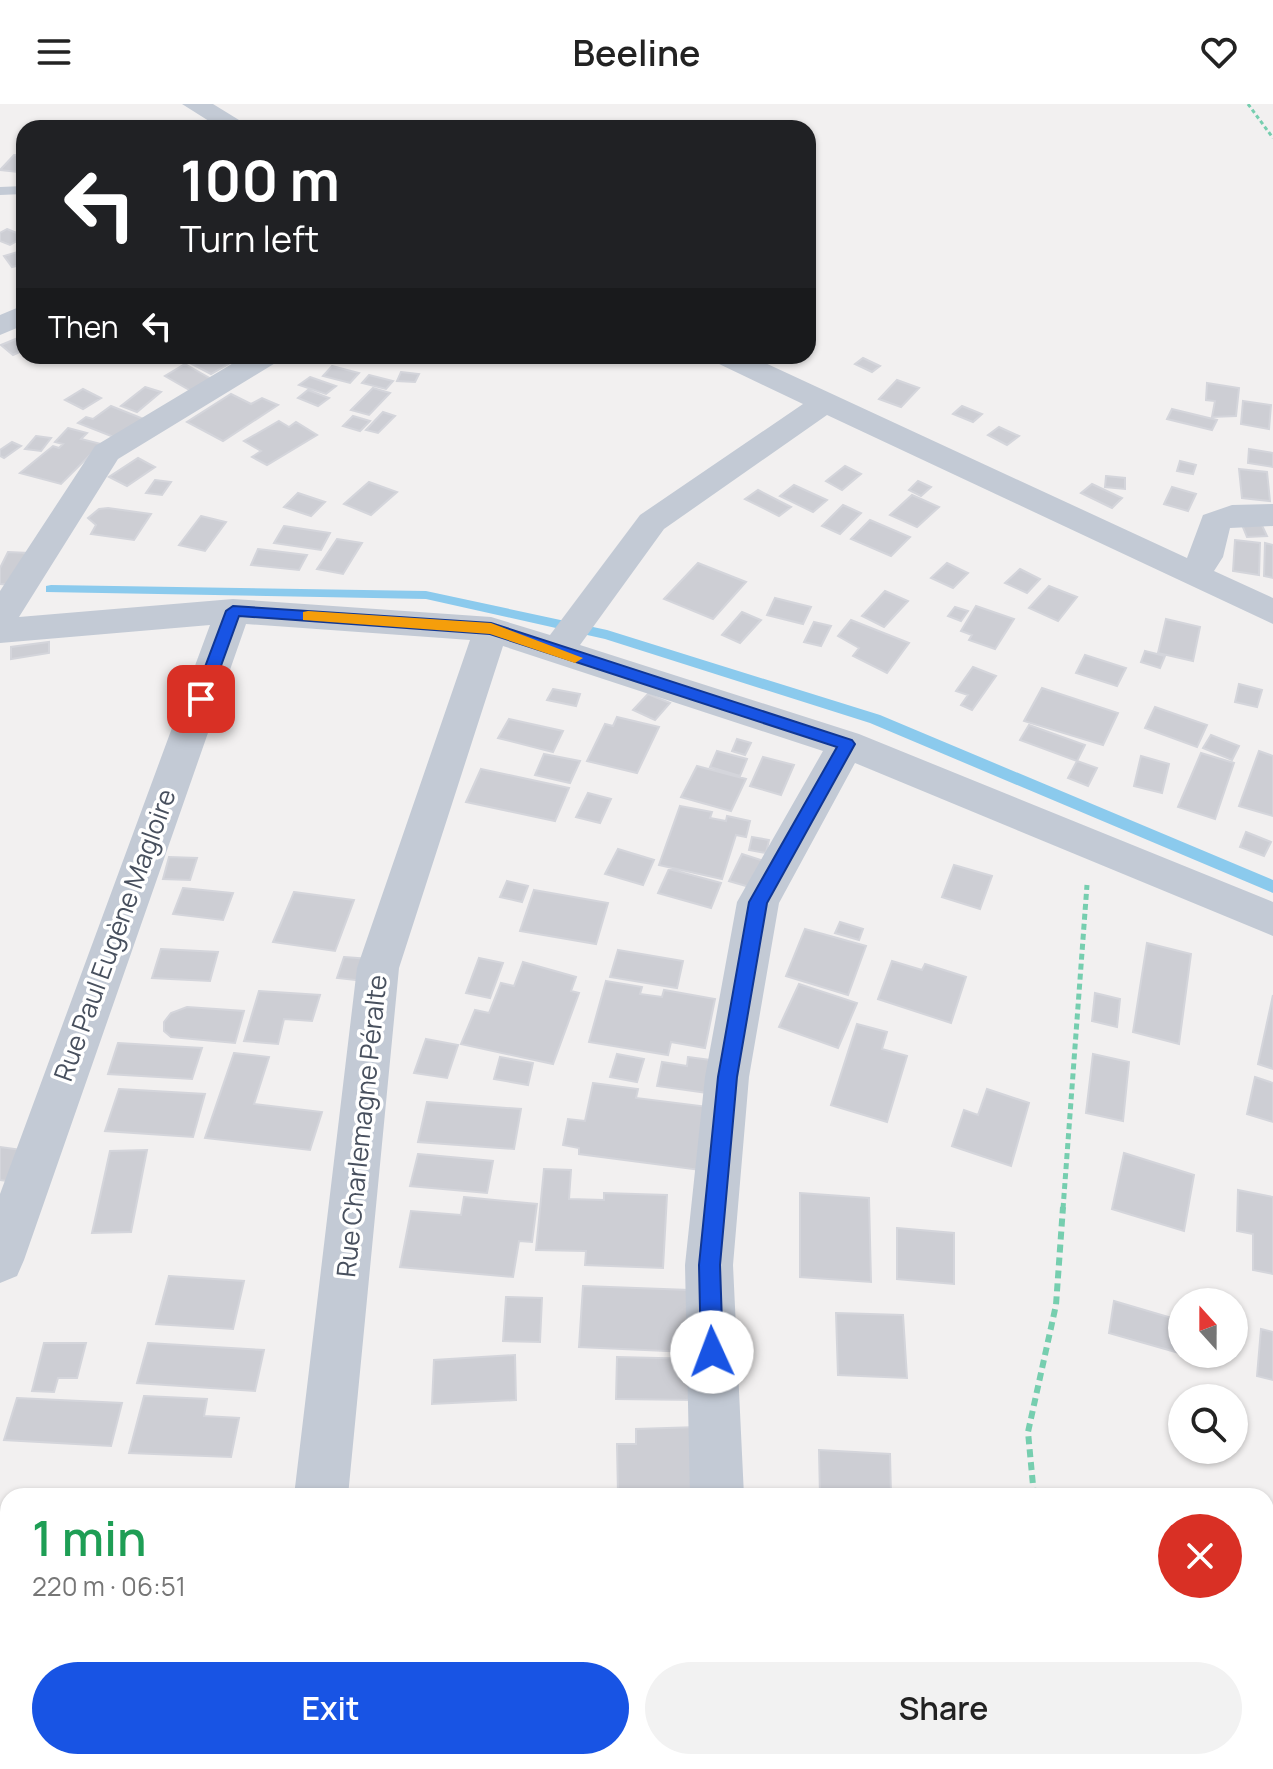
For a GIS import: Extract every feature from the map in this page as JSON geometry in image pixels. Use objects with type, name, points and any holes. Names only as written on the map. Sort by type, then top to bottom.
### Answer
[{"type":"street","points":[[194,104],[224,120]]},
{"type":"street","points":[[0,619],[106,453],[253,364]]},
{"type":"street","points":[[743,364],[1273,612]]},
{"type":"street","points":[[557,651],[652,522],[826,402]]},
{"type":"street","points":[[1194,574],[1206,557],[1215,522],[1232,516],[1273,515]]},
{"type":"street","points":[[0,631],[233,611],[491,629],[846,744],[1273,920]]},
{"type":"street","name":"Rue Paul Eugène Magloire","points":[[0,1260],[233,611]]},
{"type":"street","name":"Rue Charlemagne Péralte","points":[[322,1488],[378,968],[491,629]]},
{"type":"street","points":[[717,1488],[709,1265],[727,1077],[758,902],[846,744]]},
{"type":"path","points":[[1248,104],[1273,138]]},
{"type":"path","points":[[1033,1488],[1028,1432],[1056,1305],[1091,845]]},
{"type":"building","points":[[14,155],[16,155],[16,172],[0,170]]},
{"type":"building","points":[[7,229],[16,233],[16,242],[10,245],[0,241],[0,233]]},
{"type":"building","points":[[16,252],[16,266],[12,267],[4,256]]},
{"type":"building","points":[[16,339],[16,354],[13,355],[1,345]]},
{"type":"building","points":[[863,358],[880,366],[872,372],[855,364]]},
{"type":"building","points":[[185,364],[213,380],[193,392],[165,376]]},
{"type":"building","points":[[192,364],[228,364],[211,374]]},
{"type":"building","points":[[332,366],[359,373],[350,383],[323,376]]},
{"type":"building","points":[[401,372],[419,374],[415,382],[397,381]]},
{"type":"building","points":[[369,375],[393,381],[386,389],[362,383]]},
{"type":"building","points":[[310,377],[336,386],[326,394],[299,385]]},
{"type":"building","points":[[897,380],[919,388],[901,407],[879,399]]},
{"type":"building","points":[[1207,383],[1239,388],[1236,416],[1212,417],[1215,401],[1206,400]]},
{"type":"building","points":[[145,387],[161,392],[137,412],[121,406]]},
{"type":"building","points":[[373,388],[390,393],[369,415],[351,410]]},
{"type":"building","points":[[83,389],[101,398],[83,409],[65,400]]},
{"type":"building","points":[[308,390],[329,398],[318,406],[298,398]]},
{"type":"building","points":[[231,394],[251,404],[262,398],[278,405],[223,441],[187,422]]},
{"type":"building","points":[[1243,401],[1271,405],[1269,429],[1241,424]]},
{"type":"building","points":[[111,406],[146,420],[119,439],[78,423],[86,417],[93,419]]},
{"type":"building","points":[[962,406],[982,414],[973,422],[953,414]]},
{"type":"building","points":[[1172,409],[1217,420],[1212,430],[1167,419]]},
{"type":"building","points":[[383,412],[395,416],[378,433],[366,430]]},
{"type":"building","points":[[353,416],[370,421],[360,431],[343,426]]},
{"type":"building","points":[[279,421],[289,427],[296,422],[317,435],[267,465],[252,457],[261,451],[244,441]]},
{"type":"building","points":[[999,427],[1019,436],[1007,445],[988,435]]},
{"type":"building","points":[[68,428],[87,433],[81,439],[101,444],[61,484],[20,473],[53,446],[59,448],[63,444],[55,442]]},
{"type":"building","points":[[36,436],[51,438],[41,451],[25,449]]},
{"type":"building","points":[[12,442],[21,446],[4,458],[0,456],[0,450]]},
{"type":"building","points":[[1249,449],[1273,453],[1273,467],[1248,463]]},
{"type":"building","points":[[138,458],[155,467],[127,486],[109,477]]},
{"type":"building","points":[[1180,461],[1196,465],[1193,474],[1177,471]]},
{"type":"building","points":[[845,466],[861,474],[842,490],[826,481]]},
{"type":"building","points":[[1239,469],[1267,472],[1270,501],[1242,498]]},
{"type":"building","points":[[1106,476],[1125,478],[1125,489],[1105,487]]},
{"type":"building","points":[[155,480],[171,482],[162,495],[146,493]]},
{"type":"building","points":[[918,481],[931,487],[921,496],[909,490]]},
{"type":"building","points":[[369,482],[397,492],[371,515],[344,504]]},
{"type":"building","points":[[1092,484],[1122,498],[1112,508],[1081,493]]},
{"type":"building","points":[[794,485],[827,500],[813,512],[780,496]]},
{"type":"building","points":[[1172,487],[1196,494],[1188,511],[1164,504]]},
{"type":"building","points":[[758,490],[791,507],[779,516],[745,499]]},
{"type":"building","points":[[298,493],[325,502],[311,516],[284,507]]},
{"type":"building","points":[[912,495],[939,507],[917,527],[890,515]]},
{"type":"building","points":[[843,505],[861,513],[840,534],[822,526]]},
{"type":"building","points":[[99,509],[151,514],[134,540],[91,534],[96,525],[88,518]]},
{"type":"building","points":[[201,516],[226,522],[205,551],[179,545]]},
{"type":"building","points":[[1259,519],[1267,536],[1247,537],[1240,520]]},
{"type":"building","points":[[870,520],[910,537],[891,556],[851,539]]},
{"type":"building","points":[[284,526],[330,533],[321,550],[274,543]]},
{"type":"building","points":[[337,539],[362,543],[343,574],[317,569]]},
{"type":"building","points":[[1235,540],[1260,543],[1259,575],[1233,571]]},
{"type":"building","points":[[1265,543],[1273,545],[1273,578],[1264,576]]},
{"type":"building","points":[[258,549],[307,555],[299,570],[251,565]]},
{"type":"building","points":[[8,552],[28,553],[13,585],[0,584],[0,568]]},
{"type":"building","points":[[698,563],[746,582],[713,619],[664,599]]},
{"type":"building","points":[[947,563],[968,573],[953,588],[931,578]]},
{"type":"building","points":[[1020,569],[1040,579],[1027,593],[1005,583]]},
{"type":"building","points":[[1049,586],[1077,597],[1058,621],[1029,608]]},
{"type":"building","points":[[885,591],[908,601],[884,627],[862,616]]},
{"type":"building","points":[[775,598],[811,607],[803,624],[767,615]]},
{"type":"building","points":[[976,606],[1014,619],[995,649],[969,640],[972,635],[961,631]]},
{"type":"building","points":[[955,607],[968,611],[961,621],[948,616]]},
{"type":"building","points":[[742,612],[761,620],[740,643],[722,635]]},
{"type":"building","points":[[1166,619],[1200,627],[1193,661],[1158,653]]},
{"type":"building","points":[[851,620],[909,643],[887,673],[853,656],[859,648],[838,636]]},
{"type":"building","points":[[814,622],[831,626],[821,646],[804,642]]},
{"type":"building","points":[[49,642],[49,653],[11,659],[11,647]]},
{"type":"building","points":[[1145,651],[1165,656],[1160,668],[1141,662]]},
{"type":"building","points":[[1085,655],[1126,668],[1117,686],[1076,673]]},
{"type":"building","points":[[973,667],[996,676],[972,710],[961,705],[968,695],[956,691]]},
{"type":"building","points":[[1239,684],[1262,690],[1257,707],[1235,702]]},
{"type":"building","points":[[1042,688],[1118,713],[1103,745],[1024,721]]},
{"type":"building","points":[[553,689],[580,694],[576,706],[547,700]]},
{"type":"building","points":[[648,694],[670,703],[655,720],[633,710]]},
{"type":"building","points":[[1155,707],[1207,725],[1197,747],[1145,728]]},
{"type":"building","points":[[617,717],[659,727],[637,773],[587,761],[605,724],[613,726]]},
{"type":"building","points":[[509,719],[563,731],[553,752],[498,738]]},
{"type":"building","points":[[1029,725],[1085,745],[1077,761],[1020,740]]},
{"type":"building","points":[[1211,735],[1239,746],[1232,760],[1203,748]]},
{"type":"building","points":[[737,739],[751,743],[745,755],[732,751]]},
{"type":"building","points":[[717,751],[747,759],[740,776],[710,767]]},
{"type":"building","points":[[1259,751],[1273,756],[1273,816],[1239,806]]},
{"type":"building","points":[[1201,753],[1234,763],[1215,819],[1178,807]]},
{"type":"building","points":[[544,754],[580,761],[570,783],[535,775]]},
{"type":"building","points":[[1141,756],[1169,764],[1162,793],[1134,786]]},
{"type":"building","points":[[763,757],[794,765],[781,795],[750,786]]},
{"type":"building","points":[[1077,761],[1097,768],[1088,786],[1068,778]]},
{"type":"building","points":[[697,766],[746,779],[731,811],[681,797]]},
{"type":"building","points":[[481,769],[569,788],[555,821],[466,802]]},
{"type":"building","points":[[588,793],[611,799],[600,823],[576,817]]},
{"type":"building","points":[[680,806],[712,812],[710,818],[726,821],[727,816],[750,821],[746,837],[736,835],[722,879],[659,865]]},
{"type":"building","points":[[1246,832],[1271,842],[1264,856],[1240,847]]},
{"type":"building","points":[[752,837],[769,840],[766,853],[749,850]]},
{"type":"building","points":[[618,849],[654,860],[643,885],[605,874]]},
{"type":"building","points":[[742,854],[764,861],[753,888],[729,881]]},
{"type":"building","points":[[169,857],[197,858],[190,880],[163,879]]},
{"type":"building","points":[[954,865],[992,876],[980,909],[942,897]]},
{"type":"building","points":[[669,869],[721,883],[711,908],[658,893]]},
{"type":"building","points":[[507,881],[528,886],[522,902],[500,897]]},
{"type":"building","points":[[183,888],[233,893],[223,920],[173,914]]},
{"type":"building","points":[[534,890],[608,903],[596,944],[520,931]]},
{"type":"building","points":[[294,892],[354,900],[335,951],[273,942]]},
{"type":"building","points":[[840,922],[863,929],[859,940],[835,933]]},
{"type":"building","points":[[805,929],[866,946],[848,995],[786,976]]},
{"type":"building","points":[[1147,943],[1191,954],[1179,1044],[1133,1032]]},
{"type":"building","points":[[161,949],[218,952],[210,981],[152,978]]},
{"type":"building","points":[[618,950],[683,961],[677,988],[610,977]]},
{"type":"building","points":[[344,957],[370,959],[364,981],[337,978]]},
{"type":"building","points":[[479,958],[503,963],[490,998],[466,993]]},
{"type":"building","points":[[892,961],[922,970],[925,964],[966,977],[951,1023],[878,999]]},
{"type":"building","points":[[523,962],[576,977],[571,991],[579,993],[553,1064],[461,1044],[475,1010],[489,1013],[501,983],[514,986]]},
{"type":"building","points":[[606,981],[642,987],[640,994],[662,997],[664,990],[715,999],[705,1048],[671,1042],[668,1055],[589,1042]]},
{"type":"building","points":[[799,984],[857,1003],[838,1048],[779,1027]]},
{"type":"building","points":[[259,991],[320,995],[312,1021],[284,1019],[278,1044],[244,1041]]},
{"type":"building","points":[[1095,993],[1120,999],[1117,1027],[1092,1021]]},
{"type":"building","points":[[1273,995],[1273,1069],[1258,1064]]},
{"type":"building","points":[[187,1007],[244,1011],[235,1043],[171,1037],[164,1031],[164,1022],[171,1013]]},
{"type":"building","points":[[857,1024],[887,1032],[882,1049],[907,1056],[887,1122],[831,1105]]},
{"type":"building","points":[[426,1039],[458,1045],[447,1078],[414,1073]]},
{"type":"building","points":[[118,1043],[202,1048],[192,1079],[108,1074]]},
{"type":"building","points":[[234,1053],[269,1057],[254,1104],[322,1112],[310,1150],[205,1138]]},
{"type":"building","points":[[617,1054],[644,1059],[637,1082],[610,1077]]},
{"type":"building","points":[[1093,1054],[1129,1062],[1123,1121],[1086,1113]]},
{"type":"building","points":[[500,1057],[533,1063],[528,1085],[494,1079]]},
{"type":"building","points":[[688,1057],[719,1061],[715,1094],[657,1086],[662,1062],[687,1066]]},
{"type":"building","points":[[1255,1077],[1273,1083],[1273,1122],[1247,1114]]},
{"type":"building","points":[[593,1083],[638,1089],[636,1098],[709,1107],[700,1170],[579,1154],[579,1148],[563,1145],[568,1119],[585,1121]]},
{"type":"building","points":[[119,1089],[205,1094],[193,1137],[105,1131]]},
{"type":"building","points":[[987,1089],[1029,1103],[1011,1166],[952,1146],[964,1110],[978,1115]]},
{"type":"building","points":[[427,1102],[521,1109],[514,1149],[418,1142]]},
{"type":"building","points":[[0,1147],[22,1150],[7,1181],[0,1180]]},
{"type":"building","points":[[147,1150],[131,1232],[92,1233],[110,1151]]},
{"type":"building","points":[[1124,1153],[1194,1175],[1184,1231],[1112,1209]]},
{"type":"building","points":[[418,1154],[493,1161],[487,1193],[410,1186]]},
{"type":"building","points":[[544,1169],[571,1170],[569,1199],[604,1200],[604,1193],[667,1195],[663,1268],[585,1265],[586,1251],[536,1250]]},
{"type":"building","points":[[1238,1190],[1273,1197],[1273,1274],[1253,1270],[1253,1234],[1237,1231]]},
{"type":"building","points":[[800,1193],[869,1198],[871,1282],[800,1277]]},
{"type":"building","points":[[464,1197],[537,1204],[532,1242],[519,1241],[513,1277],[400,1267],[411,1211],[461,1215]]},
{"type":"building","points":[[897,1228],[954,1233],[954,1284],[897,1279]]},
{"type":"building","points":[[169,1276],[244,1281],[233,1329],[156,1324]]},
{"type":"building","points":[[583,1286],[689,1290],[688,1352],[579,1347]]},
{"type":"building","points":[[506,1297],[542,1298],[540,1342],[503,1341]]},
{"type":"building","points":[[1114,1301],[1168,1317],[1168,1350],[1109,1333]]},
{"type":"building","points":[[836,1313],[903,1315],[907,1378],[838,1375]]},
{"type":"building","points":[[1261,1329],[1273,1332],[1273,1380],[1257,1376]]},
{"type":"building","points":[[44,1343],[86,1343],[77,1378],[58,1378],[54,1392],[32,1391]]},
{"type":"building","points":[[148,1343],[264,1350],[255,1391],[137,1383]]},
{"type":"building","points":[[515,1355],[516,1400],[432,1404],[434,1360]]},
{"type":"building","points":[[617,1357],[699,1359],[698,1400],[616,1399]]},
{"type":"building","points":[[144,1396],[207,1399],[204,1416],[239,1418],[231,1457],[129,1453]]},
{"type":"building","points":[[17,1398],[122,1403],[111,1446],[4,1440]]},
{"type":"building","points":[[698,1427],[701,1488],[618,1488],[617,1444],[636,1444],[636,1429]]},
{"type":"building","points":[[819,1450],[890,1454],[891,1488],[820,1488]]},
{"type":"waterway","points":[[51,589],[426,595],[607,635],[875,719],[1273,887]]},
{"type":"slow traffic","points":[[308,616],[491,629],[575,658]]},
{"type":"route","points":[[201,699],[233,611],[491,629],[846,744],[758,902],[727,1077],[709,1265],[712,1352]]}]
